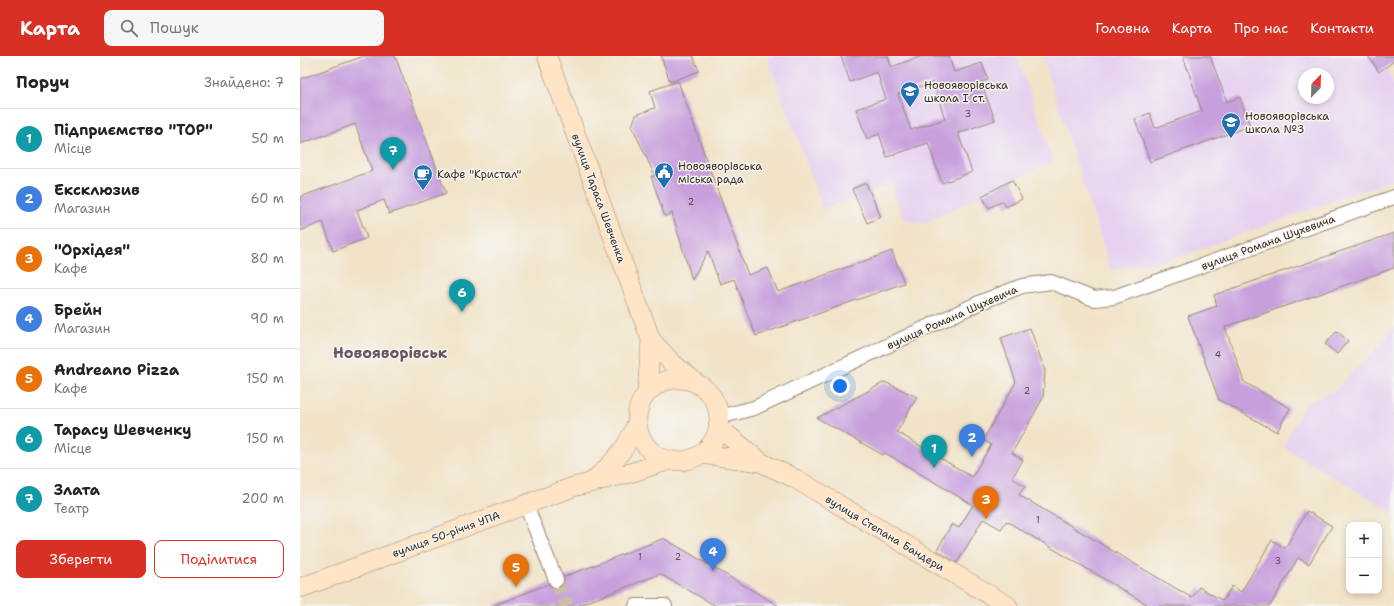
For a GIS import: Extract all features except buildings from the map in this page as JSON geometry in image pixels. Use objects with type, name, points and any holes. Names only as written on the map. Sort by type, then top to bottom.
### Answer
[{"type":"street","name":"вулиця Тараса Шевченка","points":[[547,56],[651,340],[671,362],[696,383]]},
{"type":"street","name":"вулиця Романа Шухевича","points":[[719,422],[754,408],[981,302],[1022,286],[1051,282],[1094,298],[1114,297],[1394,197]]},
{"type":"street","name":"вулиця Тараса Шевченка","points":[[647,392],[651,340]]},
{"type":"street","points":[[675,378],[696,383],[705,389],[717,406],[719,422],[715,438],[701,454],[686,459],[670,460],[651,450],[644,442],[637,422],[638,412],[647,392],[665,381],[675,378]]},
{"type":"street","name":"вулиця 50-річчя УПА","points":[[592,482],[616,459],[626,446],[637,422]]},
{"type":"street","name":"вулиця Степана Бандери","points":[[719,422],[762,463]]},
{"type":"street","name":"вулиця Степана Бандери","points":[[701,454],[762,463],[796,479],[1008,606]]},
{"type":"street","name":"вулиця 50-річчя УПА","points":[[300,588],[592,482],[630,474],[670,460]]},
{"type":"street","points":[[526,505],[556,580]]},
{"type":"street","points":[[636,606],[665,606]]},
{"type":"shaded area","name":"Новояворівська школа І ст.","points":[[767,56],[1017,56],[1053,161],[921,224],[903,218],[891,185],[823,209]]},
{"type":"shaded area","name":"Новояворівська школа №3","points":[[1042,56],[1382,56],[1394,86],[1394,179],[1176,258],[1111,270]]},
{"type":"shaded area","points":[[1394,326],[1394,513],[1283,447],[1306,403],[1335,390],[1386,339]]},
{"type":"tunnel","points":[[556,580],[567,606]]},
{"type":"place","name":"Новояворівська школа І ст.","points":[[910,108]]},
{"type":"place","name":"Новояворівська школа №3","points":[[1231,139]]},
{"type":"place","name":"Злата","points":[[393,170]]},
{"type":"place","name":"Новояворівська міська рада","points":[[664,189]]},
{"type":"place","name":"Кафе \"Кристал\"","points":[[423,191]]},
{"type":"place","name":"Тарасу Шевченку","points":[[462,312]]},
{"type":"place","name":"Ексклюзив","points":[[972,457]]},
{"type":"place","name":"Підприємство \"ТОР\"","points":[[934,468]]},
{"type":"place","name":"\"Орхідея\"","points":[[986,519]]},
{"type":"place","name":"Брейн","points":[[713,571]]},
{"type":"place","name":"Andreano Pizza","points":[[516,587]]},
{"type":"district","name":"Новояворівськ","points":[[390,353]]}]
